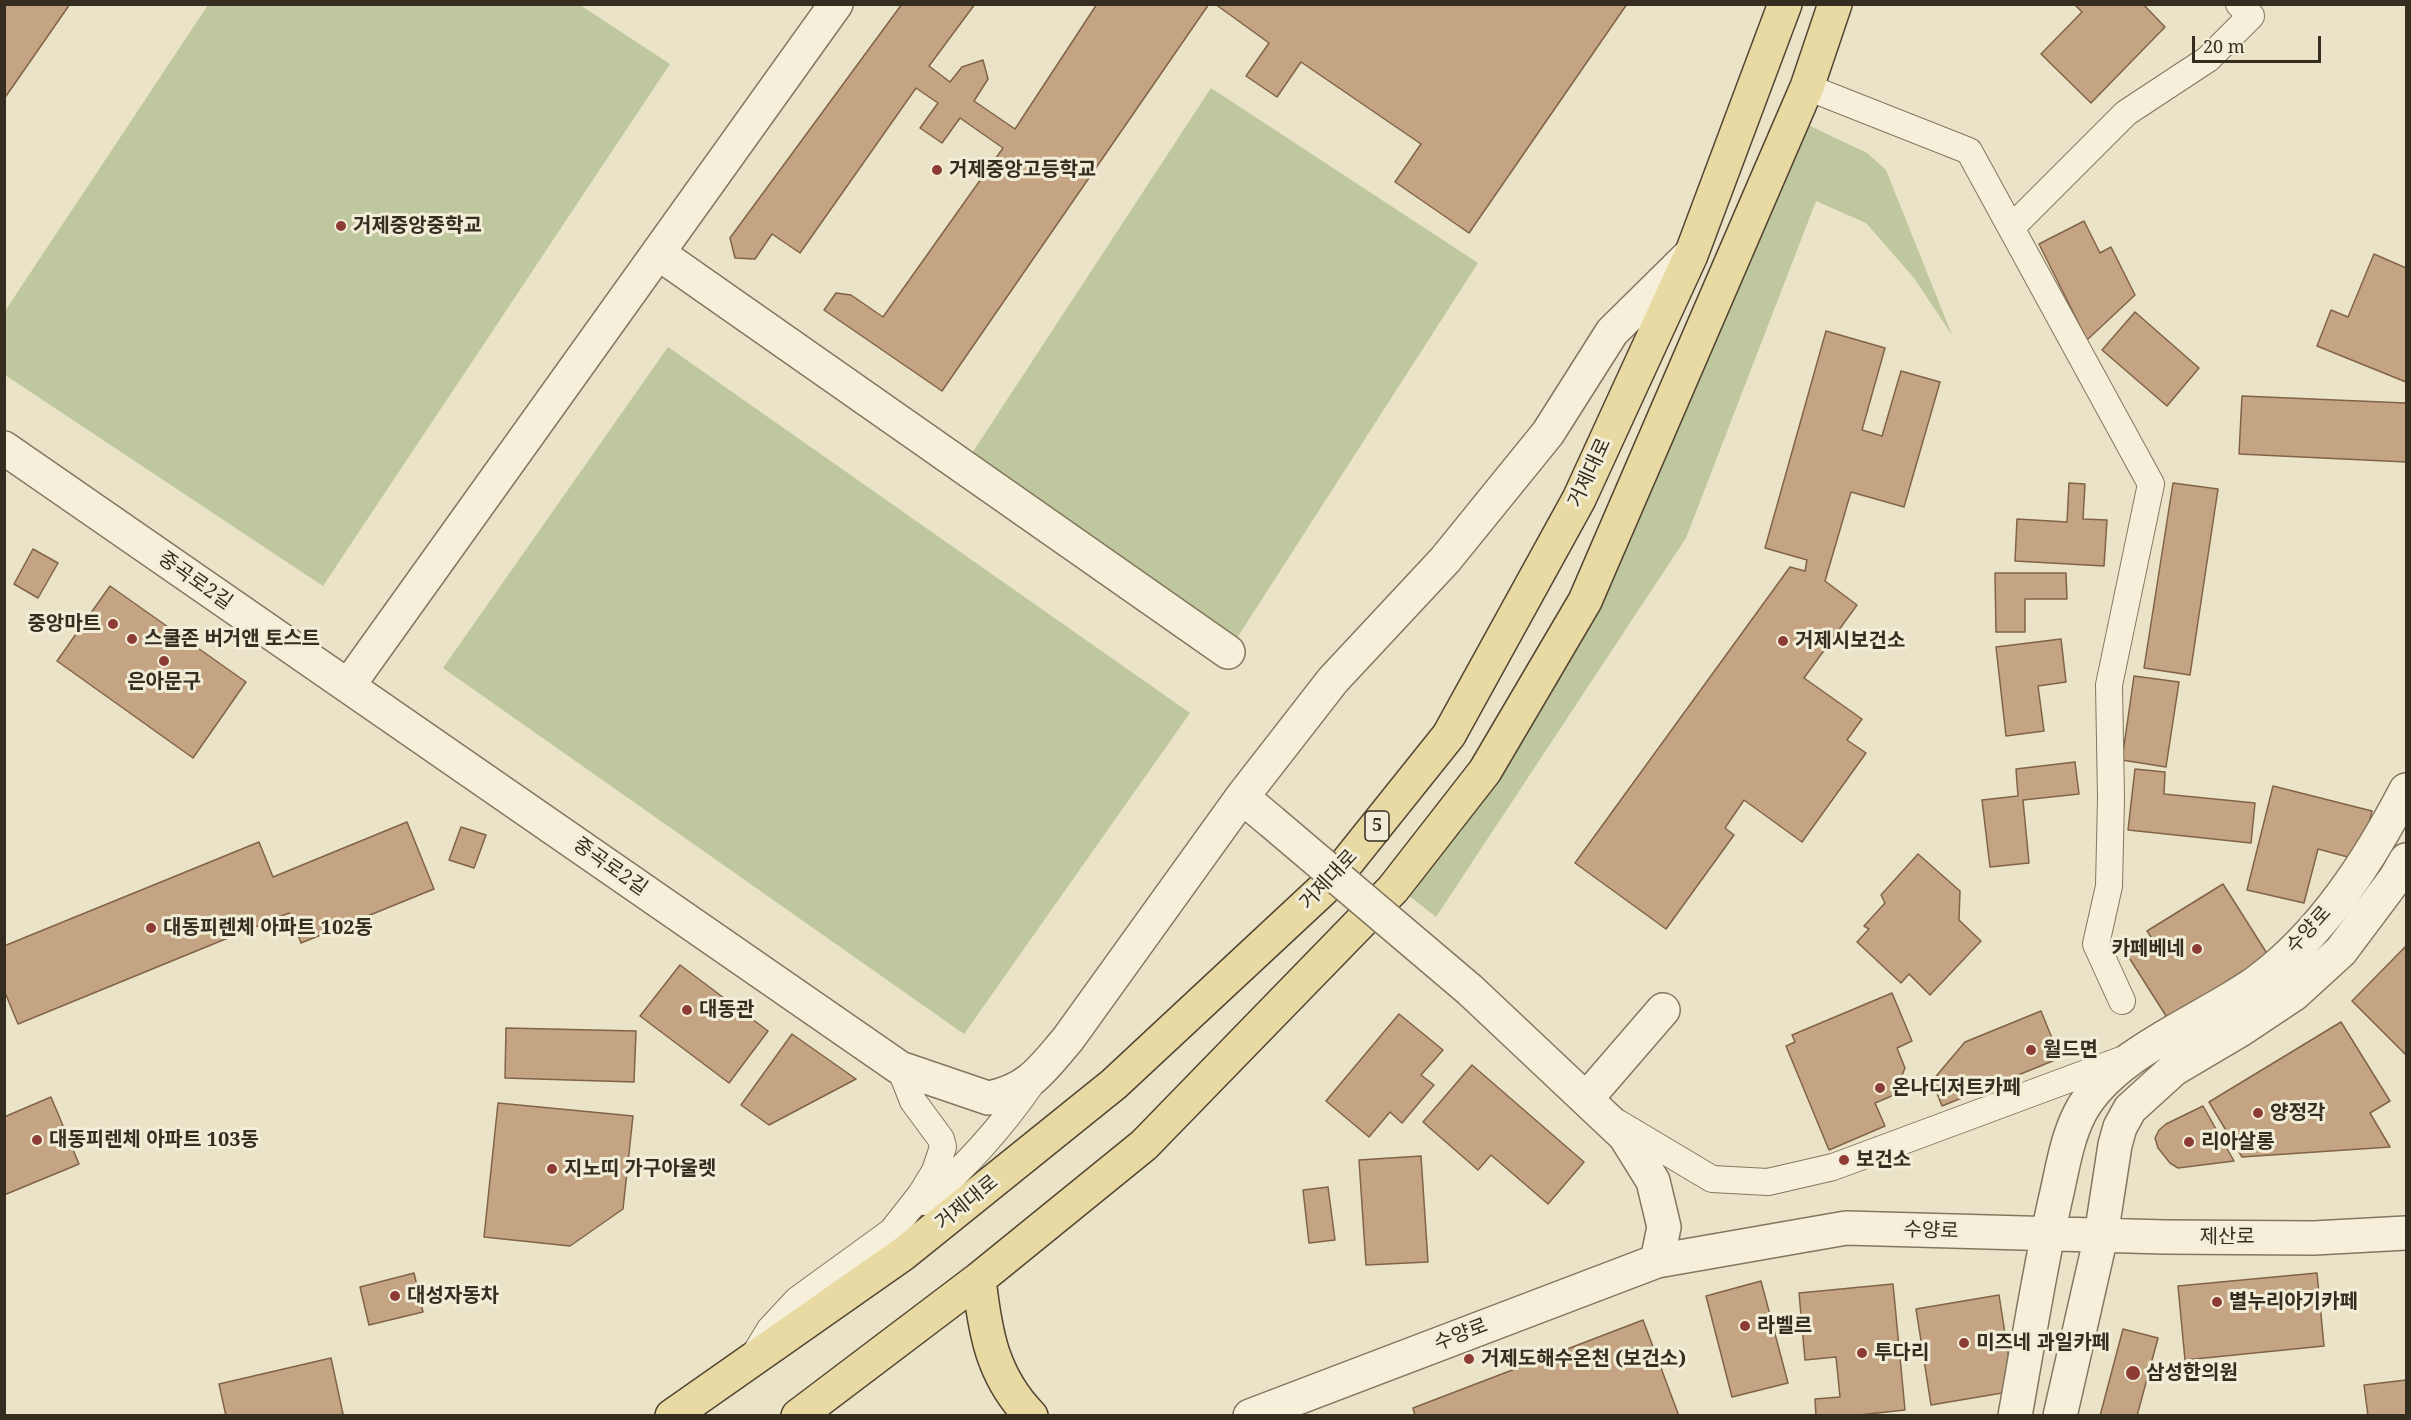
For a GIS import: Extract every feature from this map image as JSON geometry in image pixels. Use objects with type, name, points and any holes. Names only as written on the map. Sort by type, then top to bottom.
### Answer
[{"type":"main road","name":"거제대로","points":[[672,1416],[903,1254],[1114,1084],[1333,880],[1449,735],[1580,499],[1690,255],[1785,4]]},
{"type":"main road","points":[[798,1416],[979,1279],[1144,1146],[1392,889],[1485,771],[1585,601],[1808,87],[1835,4]]},
{"type":"main road","points":[[979,1279],[984,1326],[997,1367],[1016,1400],[1031,1416]]},
{"type":"street","points":[[348,686],[836,4]]},
{"type":"street","points":[[658,253],[1228,652]]},
{"type":"street","points":[[1036,1077],[1087,1015],[1242,797],[1333,680],[1445,560],[1548,433],[1612,332],[1690,255]]},
{"type":"street","name":"중곡로2길","points":[[4,448],[900,1068],[988,1098],[1025,1086],[1036,1077]]},
{"type":"street","name":"수양로","points":[[1250,1416],[1657,1261],[1846,1228],[2048,1235],[2068,1142],[2080,1113],[2094,1091],[2125,1062],[2257,982],[2307,938],[2364,864],[2406,790]]},
{"type":"street","points":[[1242,797],[1470,990],[1625,1136],[1653,1181],[1664,1227],[1657,1261]]},
{"type":"street","name":"수양로","points":[[2060,1416],[2101,1236],[2115,1145],[2120,1127],[2130,1109],[2174,1069],[2240,1030],[2294,994],[2342,951],[2395,879],[2406,860]]},
{"type":"street","points":[[1596,1107],[1663,1010]]},
{"type":"street","name":"제산로","points":[[2048,1235],[2314,1238],[2406,1233]]},
{"type":"street","points":[[2015,1416],[2048,1235]]},
{"type":"lane","points":[[2011,228],[2127,113],[2208,59],[2251,16],[2240,4]]},
{"type":"lane","points":[[1808,87],[1969,151],[2151,484],[2109,685],[2111,798],[2109,886],[2096,944],[2122,1001]]},
{"type":"lane","points":[[1596,1107],[1712,1179],[1768,1182],[1833,1167],[2104,1067],[2151,1047]]},
{"type":"lane","points":[[892,1231],[921,1194],[934,1171],[943,1146],[941,1138],[913,1101],[900,1068]]},
{"type":"lane","points":[[751,1360],[770,1329],[797,1300],[892,1231],[978,1152],[1011,1113],[1036,1077]]},
{"type":"green space","name":"거제중앙중학교","points":[[208,5],[580,5],[670,64],[323,586],[5,375],[5,311]]},
{"type":"green space","points":[[1211,88],[1478,263],[1228,652],[963,467]]},
{"type":"green space","points":[[1806,124],[1867,153],[1886,170],[1952,335],[1914,278],[1866,223],[1816,201],[1686,538],[1436,917],[1403,891],[1492,774]]},
{"type":"green space","points":[[668,347],[1190,713],[964,1034],[443,668]]},
{"type":"building","points":[[4,4],[70,4],[4,99]]},
{"type":"building","points":[[902,4],[975,4],[929,66],[950,82],[962,67],[983,60],[988,79],[974,101],[1015,129],[1097,4],[1209,4],[942,391],[824,310],[836,293],[851,295],[883,317],[1003,148],[960,118],[942,143],[920,128],[938,103],[916,88],[800,253],[772,234],[755,259],[735,258],[730,238]]},
{"type":"building","points":[[1215,4],[1627,4],[1469,233],[1395,182],[1421,144],[1301,62],[1277,97],[1246,76],[1269,43]]},
{"type":"building","points":[[2074,4],[2143,4],[2165,27],[2091,103],[2041,54],[2082,12]]},
{"type":"building","points":[[2084,221],[2100,253],[2111,247],[2135,295],[2087,340],[2039,244]]},
{"type":"building","points":[[2374,254],[2406,268],[2406,382],[2317,346],[2331,310],[2348,317]]},
{"type":"building","points":[[2135,312],[2199,368],[2167,406],[2102,350]]},
{"type":"building","name":"거제시보건소","points":[[1826,331],[1885,348],[1862,430],[1882,436],[1901,371],[1940,382],[1904,507],[1851,492],[1825,581],[1857,605],[1804,678],[1862,719],[1847,740],[1866,753],[1802,842],[1744,800],[1725,828],[1734,835],[1666,929],[1575,863],[1790,567],[1805,571],[1807,560],[1765,548]]},
{"type":"building","points":[[2242,396],[2406,403],[2406,462],[2239,454]]},
{"type":"building","points":[[2069,483],[2085,484],[2083,519],[2107,520],[2104,566],[2015,561],[2017,519],[2067,522]]},
{"type":"building","points":[[2173,483],[2218,489],[2190,675],[2144,668]]},
{"type":"building","points":[[33,549],[58,563],[38,598],[14,584]]},
{"type":"building","points":[[1995,573],[2066,573],[2067,599],[2025,599],[2025,632],[1996,632]]},
{"type":"building","points":[[110,586],[246,682],[193,758],[57,661]]},
{"type":"building","points":[[2061,639],[2066,682],[2038,686],[2044,731],[2006,736],[1996,647]]},
{"type":"building","points":[[2134,676],[2179,682],[2166,767],[2122,760]]},
{"type":"building","points":[[2075,762],[2079,794],[2023,800],[2029,863],[1990,867],[1982,800],[2018,796],[2016,769]]},
{"type":"building","points":[[2135,769],[2165,772],[2164,794],[2255,803],[2251,843],[2128,830]]},
{"type":"building","points":[[2273,786],[2372,811],[2359,860],[2318,849],[2304,903],[2247,890]]},
{"type":"building","name":"대동피렌체 아파트 102동","points":[[407,822],[434,889],[301,943],[289,913],[18,1024],[4,990],[4,946],[259,842],[273,877]]},
{"type":"building","points":[[461,827],[486,835],[474,868],[449,860]]},
{"type":"building","points":[[1918,854],[1960,891],[1959,920],[1981,941],[1930,995],[1909,974],[1901,983],[1857,942],[1869,929],[1864,926],[1885,903],[1881,895]]},
{"type":"building","points":[[2223,884],[2268,955],[2168,1019],[2128,956],[2153,940],[2147,931]]},
{"type":"building","points":[[2406,946],[2406,1055],[2352,1001]]},
{"type":"building","points":[[680,965],[768,1031],[729,1083],[640,1016]]},
{"type":"building","points":[[1892,993],[1912,1041],[1897,1048],[1905,1068],[1894,1095],[1875,1103],[1885,1126],[1829,1150],[1786,1046],[1795,1042],[1792,1035]]},
{"type":"building","points":[[2041,1011],[2060,1058],[1942,1106],[1932,1081],[1965,1042]]},
{"type":"building","points":[[1399,1014],[1443,1050],[1421,1075],[1434,1085],[1402,1123],[1390,1112],[1369,1137],[1326,1101]]},
{"type":"building","points":[[2341,1022],[2390,1101],[2370,1113],[2390,1147],[2242,1157],[2209,1102]]},
{"type":"building","points":[[506,1028],[636,1031],[634,1082],[505,1078]]},
{"type":"building","points":[[792,1034],[856,1079],[769,1125],[741,1105]]},
{"type":"building","points":[[1472,1065],[1584,1162],[1548,1204],[1491,1155],[1478,1170],[1423,1122]]},
{"type":"building","name":"대동피렌체 아파트 103동","points":[[51,1097],[79,1164],[4,1195],[4,1117]]},
{"type":"building","points":[[498,1103],[633,1116],[623,1209],[570,1246],[484,1237]]},
{"type":"building","points":[[2203,1106],[2234,1161],[2178,1168],[2170,1163],[2158,1148],[2155,1138],[2166,1124]]},
{"type":"building","points":[[1421,1156],[1428,1262],[1366,1265],[1359,1160]]},
{"type":"building","points":[[1328,1187],[1335,1240],[1309,1243],[1303,1190]]},
{"type":"building","points":[[414,1273],[423,1312],[369,1325],[360,1287]]},
{"type":"building","points":[[2317,1273],[2324,1346],[2185,1360],[2178,1286]]},
{"type":"building","points":[[1761,1281],[1788,1383],[1732,1397],[1706,1296]]},
{"type":"building","points":[[1893,1284],[1905,1410],[1850,1416],[1816,1416],[1815,1399],[1840,1397],[1836,1357],[1805,1360],[1799,1293]]},
{"type":"building","points":[[1999,1295],[2014,1391],[1931,1405],[1916,1309]]},
{"type":"building","points":[[1643,1320],[1679,1416],[1415,1416],[1413,1408]]},
{"type":"building","points":[[2123,1329],[2158,1338],[2137,1416],[2100,1416]]},
{"type":"building","points":[[331,1358],[343,1414],[334,1416],[226,1416],[219,1384]]},
{"type":"building","points":[[2406,1380],[2406,1416],[2368,1416],[2364,1385]]},
{"type":"place","name":"거제중앙고등학교","points":[[937,170]]},
{"type":"place","name":"거제중앙중학교","points":[[341,226]]},
{"type":"place","name":"중앙마트","points":[[113,624]]},
{"type":"place","name":"스쿨존 버거앤 토스트","points":[[132,639]]},
{"type":"place","name":"거제시보건소","points":[[1783,641]]},
{"type":"place","name":"은아문구","points":[[164,661]]},
{"type":"place","name":"대동피렌체 아파트 102동","points":[[151,928]]},
{"type":"place","name":"카페베네","points":[[2197,949]]},
{"type":"place","name":"대동관","points":[[687,1010]]},
{"type":"place","name":"월드면","points":[[2031,1050]]},
{"type":"place","name":"온나디저트카페","points":[[1880,1088]]},
{"type":"place","name":"양정각","points":[[2258,1113]]},
{"type":"place","name":"대동피렌체 아파트 103동","points":[[37,1140]]},
{"type":"place","name":"리아살롱","points":[[2189,1142]]},
{"type":"place","name":"보건소","points":[[1844,1160]]},
{"type":"place","name":"지노띠 가구아울렛","points":[[552,1169]]},
{"type":"place","name":"대성자동차","points":[[395,1296]]},
{"type":"place","name":"별누리아기카페","points":[[2217,1302]]},
{"type":"place","name":"라벨르","points":[[1745,1326]]},
{"type":"place","name":"미즈네 과일카페","points":[[1964,1343]]},
{"type":"place","name":"투다리","points":[[1862,1353]]},
{"type":"place","name":"거제도해수온천 (보건소)","points":[[1469,1359]]},
{"type":"place","name":"삼성한의원","points":[[2133,1373]]}]
